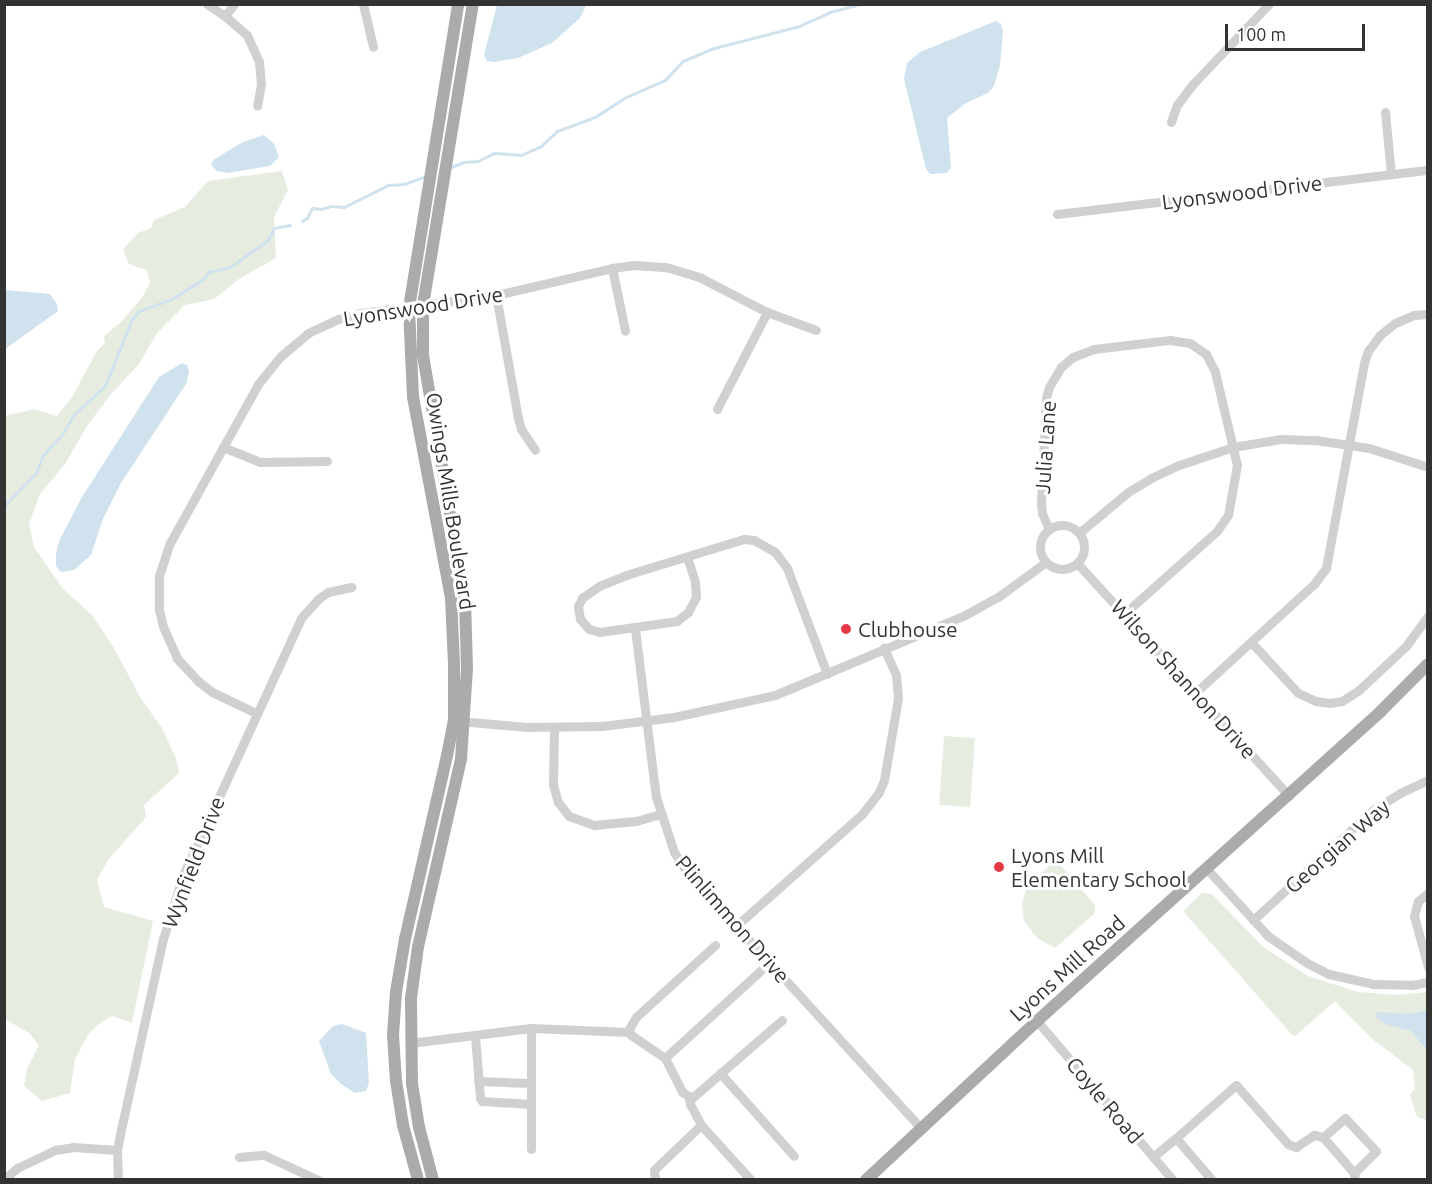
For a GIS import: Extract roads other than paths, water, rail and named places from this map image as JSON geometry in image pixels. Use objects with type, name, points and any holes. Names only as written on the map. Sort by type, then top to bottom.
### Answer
[{"type":"main road","name":"Owings Mills Boulevard","points":[[418,1179],[403,1125],[396,1081],[393,1035],[396,992],[405,939],[459,721],[451,598],[414,396],[409,308],[458,4]]},
{"type":"main road","name":"Owings Mills Boulevard","points":[[433,1179],[418,1127],[412,1084],[411,998],[418,948],[454,797],[459,721],[467,668],[465,601],[428,396],[423,356],[423,305],[473,4]]},
{"type":"main road","name":"Lyons Mill Road","points":[[866,1179],[1037,1020],[1289,796],[1428,664]]},
{"type":"street","points":[[207,4],[247,35],[259,62],[261,84],[257,106]]},
{"type":"street","points":[[225,16],[234,4]]},
{"type":"street","points":[[363,4],[373,47]]},
{"type":"street","points":[[1171,122],[1177,105],[1192,85],[1269,4]]},
{"type":"street","points":[[1384,112],[1391,174]]},
{"type":"street","name":"Lyonswood Drive","points":[[1057,214],[1428,170]]},
{"type":"street","name":"Lyonswood Drive","points":[[256,713],[212,692],[187,670],[169,643],[159,610],[159,576],[164,560],[223,447],[268,370],[308,333],[338,319],[496,295],[612,268],[649,266],[683,272],[717,285],[767,312],[816,330]]},
{"type":"street","points":[[612,268],[625,331]]},
{"type":"street","points":[[496,295],[518,418],[521,429],[535,450]]},
{"type":"street","points":[[717,409],[767,312]]},
{"type":"street","points":[[1195,693],[1314,584],[1326,568],[1368,351],[1380,335],[1395,323],[1414,315],[1428,314]]},
{"type":"street","name":"Julia Lane","points":[[1049,529],[1041,504],[1046,398],[1049,387],[1061,367],[1083,352],[1170,340],[1180,340],[1206,354],[1215,372],[1233,447],[1237,475],[1224,523],[1125,613]]},
{"type":"street","points":[[1079,533],[1128,492],[1153,477],[1179,465],[1233,447],[1281,439],[1349,445],[1428,467]]},
{"type":"street","points":[[223,447],[260,462],[315,459],[327,461]]},
{"type":"street","points":[[1065,525],[1079,533],[1084,548],[1077,563],[1062,569],[1046,562],[1042,556],[1041,541],[1049,529],[1065,525]]},
{"type":"street","points":[[687,557],[696,589],[694,604],[677,621],[600,632],[590,629],[580,619],[580,602],[586,594],[599,586],[687,557],[744,539],[766,545],[775,552],[786,568],[827,674]]},
{"type":"street","points":[[459,721],[554,727],[602,726],[738,705],[775,695],[984,606],[1046,562]]},
{"type":"street","name":"Wilson Shannon Drive","points":[[1077,563],[1125,613],[1289,796]]},
{"type":"street","name":"Wynfield Drive","points":[[118,1179],[117,1150],[172,903],[194,848],[301,618],[318,599],[328,592],[351,587]]},
{"type":"street","points":[[1251,642],[1298,693],[1316,701],[1330,703],[1342,701],[1359,690],[1406,646],[1428,616]]},
{"type":"street","name":"Plinlimmon Drive","points":[[635,628],[660,814],[674,852],[687,872],[921,1128]]},
{"type":"street","points":[[736,926],[862,814],[879,792],[887,768],[898,698],[896,675],[884,648]]},
{"type":"street","points":[[554,727],[553,785],[558,802],[569,816],[584,823],[605,825],[636,821],[660,814]]},
{"type":"street","name":"Georgian Way","points":[[1253,920],[1373,810],[1400,793],[1428,780]]},
{"type":"street","points":[[1206,869],[1253,920],[1289,952],[1329,974],[1372,984],[1412,985],[1428,982]]},
{"type":"street","points":[[1428,893],[1418,901],[1414,916],[1428,967]]},
{"type":"street","points":[[629,1032],[636,1017],[715,945]]},
{"type":"street","points":[[665,1058],[770,962]]},
{"type":"street","points":[[410,1043],[531,1028],[629,1032],[665,1058],[682,1092],[692,1098],[782,1020]]},
{"type":"street","name":"Coyle Road","points":[[1037,1020],[1173,1179]]},
{"type":"street","points":[[531,1028],[531,1149]]},
{"type":"street","points":[[476,1036],[478,1081],[482,1101],[531,1104]]},
{"type":"street","points":[[720,1073],[794,1156]]},
{"type":"street","points":[[478,1081],[531,1083]]},
{"type":"street","points":[[1154,1157],[1236,1084],[1288,1144],[1296,1147],[1314,1135],[1323,1137],[1354,1176],[1376,1151],[1345,1118],[1323,1137]]},
{"type":"street","points":[[689,1097],[690,1104],[701,1125],[751,1179]]},
{"type":"street","points":[[655,1179],[654,1170],[701,1125]]},
{"type":"street","points":[[1176,1138],[1212,1179]]},
{"type":"street","points":[[4,1179],[17,1167],[55,1150],[73,1147],[117,1150]]},
{"type":"street","points":[[239,1157],[264,1155],[318,1179]]},
{"type":"water","points":[[585,4],[585,8],[580,18],[552,43],[518,58],[494,62],[487,61],[484,55],[497,5]]},
{"type":"water","points":[[996,21],[1001,24],[1003,31],[1000,65],[994,86],[988,93],[966,103],[947,118],[951,168],[947,173],[930,174],[926,169],[904,79],[907,63],[920,52]]},
{"type":"water","points":[[264,135],[274,144],[279,157],[270,166],[227,173],[217,171],[211,165],[213,160],[243,142]]},
{"type":"water","points":[[5,290],[50,294],[57,304],[58,311],[5,349]]},
{"type":"water","points":[[182,363],[187,365],[189,372],[186,384],[121,483],[103,519],[91,555],[74,570],[61,572],[56,566],[59,541],[82,497],[159,377]]},
{"type":"water","points":[[1427,1010],[1427,1050],[1411,1031],[1386,1024],[1376,1017],[1377,1012],[1410,1014]]},
{"type":"water","points":[[342,1024],[366,1033],[369,1083],[366,1091],[355,1093],[331,1074],[319,1041],[333,1026]]},
{"type":"waterway","points":[[449,168],[464,162],[478,161],[494,153],[521,155],[541,146],[557,131],[595,117],[624,98],[665,80],[683,61],[714,48],[799,26],[830,12],[860,4]]},
{"type":"waterway","points":[[302,221],[307,218],[312,208],[344,207],[388,185],[404,184],[426,176]]},
{"type":"waterway","points":[[4,506],[36,473],[43,455],[61,436],[74,414],[105,386],[132,319],[139,311],[170,300],[202,280],[209,272],[230,267],[268,240],[274,228],[290,225]]},
{"type":"place","name":"Clubhouse","points":[[846,629]]},
{"type":"place","name":"Lyons Mill Elementary School","points":[[999,867]]}]
